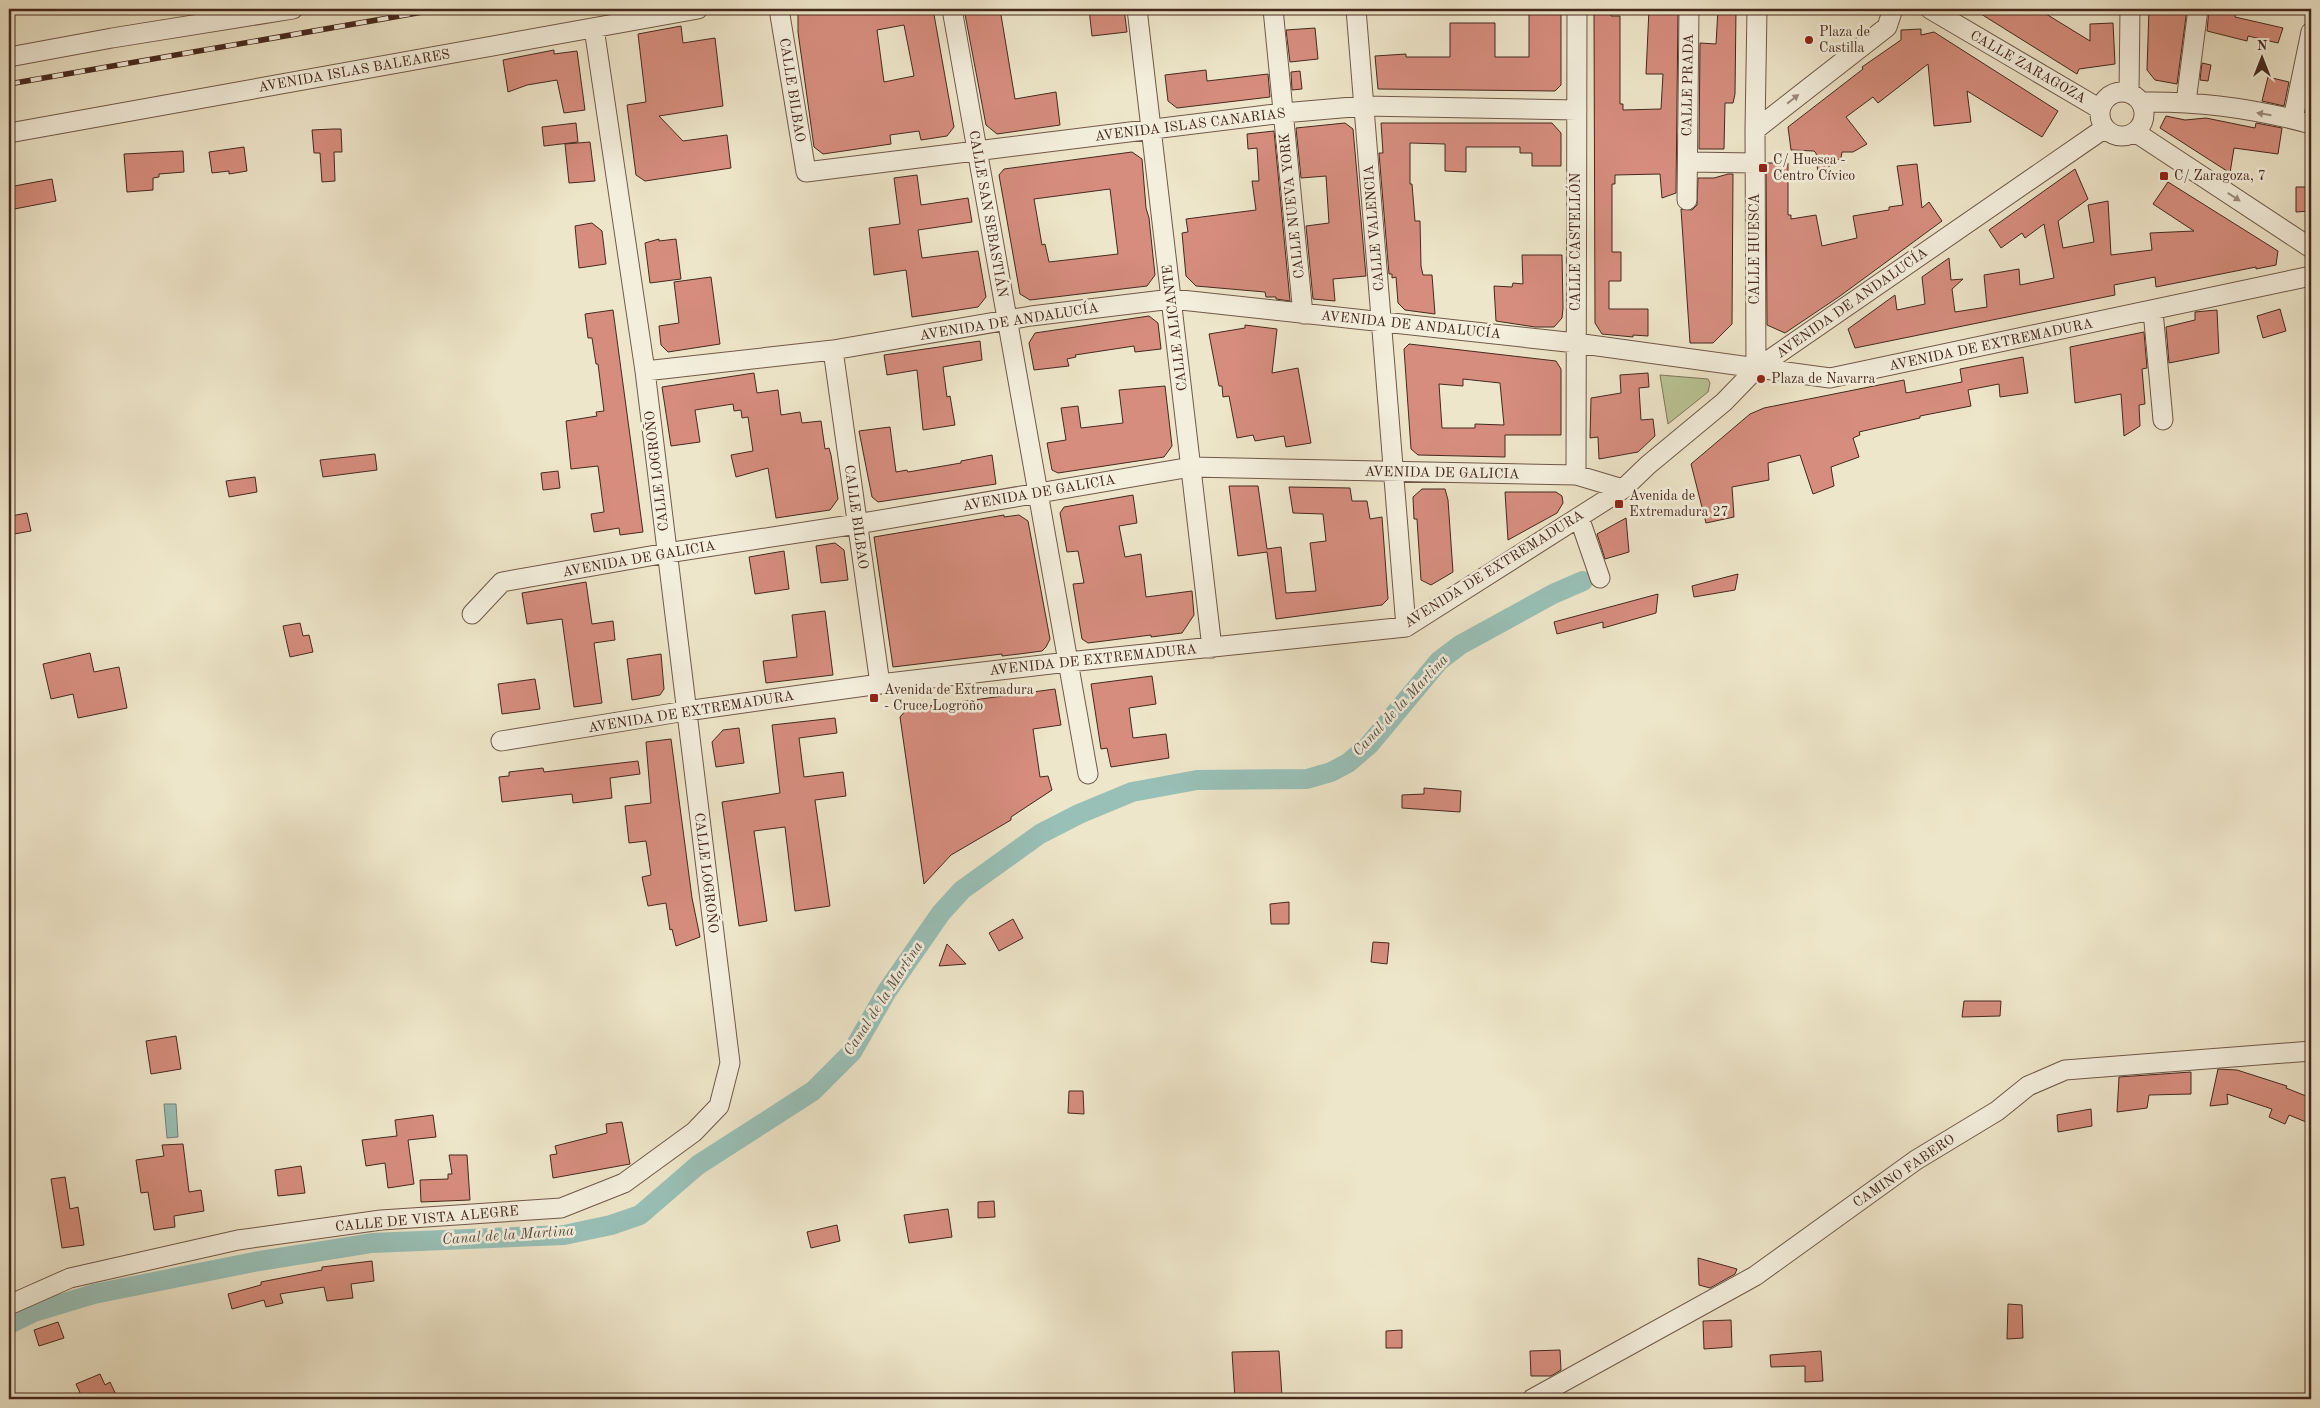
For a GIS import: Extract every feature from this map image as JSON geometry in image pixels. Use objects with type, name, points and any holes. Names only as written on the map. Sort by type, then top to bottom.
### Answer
[{"type":"street","points":[[9,57],[112,38],[292,9]]},
{"type":"street","name":"AVENIDA ISLAS BALEARES","points":[[9,133],[698,9]]},
{"type":"street","name":"CALLE BILBAO","points":[[779,9],[806,172]]},
{"type":"street","name":"CALLE SAN SEBASTIÁN","points":[[952,9],[1088,774]]},
{"type":"street","name":"CALLE ALICANTE","points":[[1137,9],[1212,648]]},
{"type":"street","name":"CALLE NUEVA YORK","points":[[1273,9],[1302,314]]},
{"type":"street","name":"CALLE VALENCIA","points":[[1356,9],[1406,627]]},
{"type":"street","name":"CALLE CASTELLÓN","points":[[1576,475],[1577,9]]},
{"type":"street","name":"CALLE PRADA","points":[[1687,200],[1689,9]]},
{"type":"street","name":"CALLE HUESCA","points":[[1756,369],[1755,130],[1757,9]]},
{"type":"street","points":[[1755,130],[1887,27],[1893,9]]},
{"type":"street","name":"CALLE ZARAGOZA","points":[[1930,9],[2100,109]]},
{"type":"street","points":[[2130,9],[2135,97],[2144,110],[2144,119],[2135,132],[2122,136],[2111,133],[2105,128],[2101,120],[2100,109],[2105,100],[2116,93],[2135,97],[2186,102],[2293,119],[2311,124]]},
{"type":"street","points":[[2186,102],[2198,9]]},
{"type":"street","name":"CALLE LOGROÑO","points":[[594,28],[645,371],[730,1063]]},
{"type":"street","points":[[2293,119],[2311,32]]},
{"type":"street","name":"AVENIDA ISLAS CANARIAS","points":[[806,172],[1283,113],[1364,106],[1576,110]]},
{"type":"street","name":"AVENIDA DE ANDALUCÍA","points":[[645,371],[833,350],[1031,316],[1172,299],[1576,343],[1756,369],[2105,128]]},
{"type":"street","points":[[2135,132],[2311,248]]},
{"type":"street","points":[[1688,162],[1755,162]]},
{"type":"street","name":"AVENIDA DE EXTREMADURA","points":[[501,741],[686,711],[880,684],[1068,662],[1406,627],[1623,489],[1648,465],[1724,402],[1756,369],[1830,378],[2311,276]]},
{"type":"street","points":[[2153,311],[2163,420]]},
{"type":"street","name":"CALLE BILBAO","points":[[833,350],[880,684]]},
{"type":"street","name":"AVENIDA DE GALICIA","points":[[472,614],[502,582],[667,553],[857,524],[1191,468],[1576,475],[1623,489]]},
{"type":"street","points":[[1579,517],[1600,578]]},
{"type":"street","name":"CAMINO FABERO","points":[[1532,1399],[1755,1276],[1916,1160],[1996,1111],[2028,1086],[2065,1070],[2311,1051]]},
{"type":"street","name":"CALLE DE VISTA ALEGRE","points":[[9,1305],[70,1278],[238,1240],[381,1220],[561,1208],[624,1183],[694,1132],[719,1106],[730,1063]]},
{"type":"green space","points":[[1660,375],[1708,379],[1710,383],[1708,392],[1668,424]]},
{"type":"water","points":[[164,1104],[176,1104],[178,1137],[167,1138]]},
{"type":"building","points":[[803,9],[933,9],[954,127],[947,136],[921,140],[919,131],[890,135],[891,144],[823,154],[814,147],[798,32],[798,15]],"holes":[[[904,25],[914,76],[884,82],[877,30]]]},
{"type":"building","points":[[964,9],[1000,9],[1015,99],[1056,92],[1060,125],[997,134],[986,125]]},
{"type":"building","points":[[1089,9],[1124,9],[1127,32],[1092,36]]},
{"type":"building","points":[[1535,9],[1561,9],[1561,85],[1555,91],[1378,89],[1375,56],[1406,54],[1406,57],[1450,57],[1450,23],[1495,23],[1495,57],[1529,57],[1529,12],[1535,12]]},
{"type":"building","points":[[1594,9],[1611,9],[1611,16],[1620,16],[1620,104],[1623,104],[1623,110],[1661,109],[1663,74],[1646,74],[1649,9],[1678,9],[1676,193],[1662,198],[1660,174],[1615,175],[1615,184],[1612,184],[1612,252],[1621,252],[1621,281],[1609,281],[1609,309],[1648,309],[1648,336],[1633,335],[1633,337],[1602,334],[1595,323]]},
{"type":"building","points":[[1718,9],[1736,9],[1735,94],[1733,103],[1725,103],[1724,149],[1699,149],[1700,43],[1716,44]]},
{"type":"building","points":[[1973,9],[2038,9],[2090,41],[2090,24],[2113,23],[2115,64],[2079,69],[2077,74]]},
{"type":"building","points":[[2149,9],[2187,9],[2177,84],[2155,80],[2147,70]]},
{"type":"building","points":[[2209,9],[2237,9],[2235,17],[2283,28],[2278,43],[2248,36],[2247,41],[2207,31]]},
{"type":"building","points":[[681,26],[683,43],[715,38],[723,106],[659,116],[683,141],[727,135],[731,168],[645,181],[636,175],[627,105],[646,102],[638,34]]},
{"type":"building","points":[[1315,28],[1318,59],[1290,62],[1286,30]]},
{"type":"building","points":[[1921,29],[1921,35],[1934,32],[2058,111],[2042,137],[1967,91],[1971,122],[1934,126],[1928,64],[1878,103],[1873,97],[1846,117],[1867,144],[1853,152],[1842,152],[1841,158],[1818,174],[1816,153],[1814,151],[1791,150],[1788,127],[1863,69],[1862,67],[1901,40],[1901,30]]},
{"type":"building","points":[[554,50],[554,54],[577,51],[585,110],[564,113],[557,80],[527,85],[508,92],[503,60]]},
{"type":"building","points":[[2202,63],[2211,65],[2208,81],[2200,80]]},
{"type":"building","points":[[1206,70],[1207,81],[1268,74],[1270,97],[1177,108],[1168,101],[1165,75]]},
{"type":"building","points":[[1300,71],[1302,89],[1292,90],[1291,72]]},
{"type":"building","points":[[2268,77],[2289,82],[2284,106],[2262,101]]},
{"type":"building","points":[[2166,116],[2185,120],[2206,118],[2255,128],[2256,123],[2282,128],[2278,154],[2234,148],[2230,173],[2160,128]]},
{"type":"building","points":[[576,123],[578,142],[544,146],[542,127]]},
{"type":"building","points":[[1345,123],[1353,129],[1366,276],[1333,279],[1335,301],[1313,299],[1306,226],[1329,223],[1326,176],[1301,178],[1296,128]]},
{"type":"building","points":[[1381,123],[1552,123],[1561,133],[1561,166],[1532,166],[1532,153],[1520,153],[1520,147],[1466,147],[1466,172],[1445,171],[1445,144],[1410,143],[1410,184],[1412,184],[1415,221],[1420,221],[1421,266],[1423,275],[1432,275],[1435,314],[1405,310],[1398,303],[1396,277],[1392,278],[1392,274],[1389,274],[1379,153],[1383,153]]},
{"type":"building","points":[[341,129],[342,152],[334,152],[335,181],[322,182],[320,153],[314,153],[312,130]]},
{"type":"building","points":[[1274,131],[1290,301],[1276,299],[1276,297],[1266,297],[1265,292],[1196,286],[1186,276],[1182,233],[1188,232],[1186,219],[1256,210],[1252,181],[1259,181],[1257,148],[1248,149],[1247,134]]},
{"type":"building","points":[[590,142],[595,181],[569,183],[565,144]]},
{"type":"building","points":[[244,147],[247,171],[229,174],[229,171],[212,173],[209,152]]},
{"type":"building","points":[[183,151],[184,172],[159,174],[159,177],[153,178],[153,190],[127,192],[124,154]]},
{"type":"building","points":[[1132,152],[1142,159],[1155,275],[1147,286],[1030,300],[1020,294],[999,175],[1004,169]],"holes":[[[1110,189],[1118,254],[1049,262],[1045,244],[1042,245],[1034,199]]]},
{"type":"building","points":[[1766,163],[1788,163],[1788,215],[1791,215],[1791,219],[1816,215],[1822,246],[1857,238],[1853,216],[1889,210],[1889,207],[1903,205],[1897,166],[1917,164],[1922,208],[1929,202],[1942,221],[1840,296],[1785,333],[1767,325]]},
{"type":"building","points":[[2075,169],[2088,199],[2058,221],[2063,248],[2094,242],[2088,205],[2108,201],[2111,255],[2152,250],[2150,233],[2194,231],[2153,204],[2168,182],[2278,251],[2276,265],[2256,269],[2256,267],[2156,287],[2155,277],[2114,285],[2115,295],[1855,348],[1848,329],[1895,295],[1897,310],[1925,304],[1922,277],[1949,258],[1951,280],[1963,279],[1952,289],[1955,312],[1987,307],[1984,275],[2019,269],[2020,285],[2054,278],[2044,224],[2025,238],[2022,233],[2001,248],[1989,230]]},
{"type":"building","points":[[1733,174],[1732,324],[1713,343],[1690,343],[1681,209],[1692,210],[1697,205],[1698,178],[1714,178]]},
{"type":"building","points":[[917,175],[921,205],[968,198],[972,222],[918,230],[922,258],[978,251],[986,297],[978,307],[912,317],[906,270],[874,275],[869,228],[900,224],[894,178]]},
{"type":"building","points":[[52,179],[56,201],[9,210],[9,187]]},
{"type":"building","points":[[2296,187],[2311,187],[2311,211],[2296,212]]},
{"type":"building","points":[[592,223],[602,231],[606,264],[579,268],[575,226]]},
{"type":"building","points":[[659,239],[659,241],[676,239],[681,279],[650,283],[645,243]]},
{"type":"building","points":[[1522,255],[1562,255],[1562,318],[1554,327],[1535,327],[1496,321],[1494,286],[1512,287],[1513,283],[1523,284]]},
{"type":"building","points":[[711,277],[720,344],[668,352],[661,345],[659,326],[679,323],[674,282]]},
{"type":"building","points":[[2280,309],[2286,331],[2263,338],[2257,316]]},
{"type":"building","points":[[613,310],[643,532],[620,535],[619,528],[594,532],[591,514],[604,512],[598,466],[571,469],[566,421],[597,416],[596,412],[604,411],[598,364],[596,364],[592,338],[588,338],[585,314]]},
{"type":"building","points":[[2217,310],[2219,353],[2169,363],[2166,327],[2195,320],[2195,312]]},
{"type":"building","points":[[1149,316],[1158,323],[1161,349],[1135,352],[1134,346],[1075,355],[1076,357],[1067,359],[1069,366],[1034,370],[1029,343],[1035,333]]},
{"type":"building","points":[[1245,325],[1277,329],[1272,373],[1298,368],[1311,443],[1286,447],[1284,436],[1255,441],[1253,435],[1237,438],[1229,396],[1223,397],[1222,386],[1219,386],[1209,334],[1245,328]]},
{"type":"building","points":[[2144,332],[2147,368],[2142,369],[2145,404],[2139,405],[2140,426],[2124,436],[2121,394],[2075,403],[2070,347]]},
{"type":"building","points":[[980,341],[982,360],[943,367],[947,397],[950,396],[955,425],[923,430],[917,370],[887,375],[884,355]]},
{"type":"building","points":[[1409,344],[1556,361],[1561,369],[1561,435],[1505,435],[1505,457],[1418,455],[1411,449],[1404,349]],"holes":[[[1463,379],[1500,383],[1504,425],[1475,424],[1475,428],[1442,428],[1439,384],[1463,386]]]},
{"type":"building","points":[[2023,357],[2028,393],[2000,397],[1999,384],[1968,390],[1971,406],[1920,416],[1920,418],[1859,432],[1860,435],[1853,438],[1859,457],[1831,467],[1834,486],[1813,494],[1800,455],[1768,463],[1769,480],[1732,487],[1734,517],[1706,523],[1691,464],[1750,414],[1764,408],[1904,380],[1906,393],[1962,382],[1960,369]]},
{"type":"building","points":[[754,373],[757,393],[778,390],[781,415],[800,412],[802,423],[821,421],[825,449],[829,448],[831,455],[838,499],[830,510],[776,518],[768,468],[736,477],[731,455],[753,451],[748,417],[742,418],[741,410],[734,411],[733,404],[695,410],[700,442],[671,446],[662,387]]},
{"type":"building","points":[[1648,373],[1649,387],[1639,388],[1641,420],[1653,419],[1655,436],[1638,452],[1599,459],[1598,437],[1590,438],[1591,398],[1621,393],[1620,375]]},
{"type":"building","points":[[1165,386],[1172,446],[1164,457],[1058,473],[1052,470],[1047,443],[1066,440],[1061,408],[1078,406],[1081,428],[1123,423],[1119,390]]},
{"type":"building","points":[[890,427],[896,472],[907,470],[908,472],[961,463],[961,461],[992,455],[996,484],[878,502],[872,497],[859,431]]},
{"type":"building","points":[[375,454],[377,470],[323,477],[320,460]]},
{"type":"building","points":[[558,471],[560,488],[543,490],[541,473]]},
{"type":"building","points":[[255,477],[257,492],[229,497],[226,481]]},
{"type":"building","points":[[1229,486],[1258,486],[1267,549],[1281,547],[1286,593],[1316,591],[1310,543],[1326,541],[1323,514],[1293,513],[1289,487],[1350,488],[1352,501],[1367,501],[1370,519],[1382,517],[1388,599],[1382,605],[1276,619],[1267,552],[1238,556]]},
{"type":"building","points":[[1422,489],[1445,489],[1448,500],[1453,572],[1431,585],[1421,580],[1417,519],[1414,519],[1413,497]]},
{"type":"building","points":[[1505,492],[1556,492],[1562,496],[1563,503],[1557,513],[1508,540]]},
{"type":"building","points":[[1133,495],[1137,523],[1119,526],[1125,557],[1141,554],[1146,597],[1192,591],[1194,615],[1182,633],[1088,643],[1082,639],[1073,584],[1084,583],[1078,551],[1067,552],[1060,513],[1064,507]]},
{"type":"building","points":[[27,513],[31,531],[14,534],[11,516]]},
{"type":"building","points":[[1004,515],[1004,517],[1019,515],[1028,521],[1050,639],[1046,647],[1042,651],[893,667],[874,537]]},
{"type":"building","points":[[1626,518],[1629,552],[1605,559],[1597,534]]},
{"type":"building","points":[[835,543],[844,550],[848,580],[821,583],[816,546]]},
{"type":"building","points":[[784,551],[789,589],[755,594],[749,557]]},
{"type":"building","points":[[1738,574],[1735,590],[1694,597],[1692,586]]},
{"type":"building","points":[[586,582],[592,624],[613,621],[615,640],[594,643],[602,703],[574,707],[562,619],[527,624],[522,593]]},
{"type":"building","points":[[1658,594],[1656,613],[1603,628],[1603,622],[1557,634],[1554,622]]},
{"type":"building","points":[[825,611],[833,675],[766,683],[763,661],[797,657],[792,615]]},
{"type":"building","points":[[300,623],[303,636],[309,635],[313,652],[290,657],[283,626]]},
{"type":"building","points":[[90,653],[94,672],[119,667],[127,708],[78,718],[73,694],[51,699],[43,664]]},
{"type":"building","points":[[661,654],[664,689],[660,695],[632,700],[627,659]]},
{"type":"building","points":[[1152,676],[1156,704],[1129,708],[1133,738],[1166,734],[1169,758],[1111,767],[1107,748],[1101,749],[1091,684]]},
{"type":"building","points":[[535,679],[540,709],[502,714],[498,684]]},
{"type":"building","points":[[1055,689],[1061,725],[1033,729],[1040,777],[1048,776],[1052,790],[1011,817],[1011,820],[951,855],[924,884],[900,717],[907,709]]},
{"type":"building","points":[[835,718],[837,733],[799,738],[804,777],[843,772],[846,796],[815,800],[830,906],[795,911],[785,827],[754,831],[767,921],[739,926],[722,802],[780,793],[772,725]]},
{"type":"building","points":[[739,728],[744,763],[716,767],[712,742],[723,730]]},
{"type":"building","points":[[671,739],[692,898],[700,937],[676,946],[672,929],[670,930],[666,903],[648,906],[642,877],[651,875],[646,841],[629,843],[625,806],[651,803],[646,742]]},
{"type":"building","points":[[638,761],[640,774],[610,778],[612,798],[573,803],[572,794],[502,802],[499,777],[509,776],[509,772],[543,768],[544,772]]},
{"type":"building","points":[[1424,788],[1461,791],[1460,812],[1402,808],[1402,795],[1424,794]]},
{"type":"building","points":[[1289,902],[1289,924],[1271,924],[1270,904]]},
{"type":"building","points":[[1013,919],[1023,938],[999,951],[989,933]]},
{"type":"building","points":[[1373,942],[1389,943],[1387,964],[1371,962]]},
{"type":"building","points":[[947,944],[966,964],[939,966]]},
{"type":"building","points":[[1964,1001],[2001,1001],[2000,1016],[1962,1017]]},
{"type":"building","points":[[176,1036],[181,1069],[151,1074],[146,1041]]},
{"type":"building","points":[[2218,1069],[2237,1070],[2287,1086],[2286,1088],[2311,1098],[2311,1124],[2289,1115],[2285,1124],[2269,1117],[2272,1109],[2227,1094],[2228,1104],[2210,1106]]},
{"type":"building","points":[[2191,1072],[2191,1094],[2149,1095],[2147,1108],[2117,1112],[2119,1077]]},
{"type":"building","points":[[1069,1091],[1083,1091],[1084,1114],[1068,1113]]},
{"type":"building","points":[[2091,1109],[2092,1126],[2058,1132],[2057,1115]]},
{"type":"building","points":[[433,1115],[436,1137],[408,1140],[414,1184],[388,1188],[385,1163],[366,1166],[362,1140],[397,1136],[395,1120]]},
{"type":"building","points":[[622,1122],[630,1164],[553,1178],[550,1155],[557,1154],[555,1146],[607,1133],[606,1124]]},
{"type":"building","points":[[183,1144],[189,1192],[201,1190],[204,1211],[174,1216],[175,1227],[154,1230],[148,1192],[141,1193],[136,1160],[164,1156],[162,1145]]},
{"type":"building","points":[[449,1155],[467,1155],[470,1200],[421,1202],[420,1180],[448,1179],[448,1174],[452,1174]]},
{"type":"building","points":[[301,1166],[305,1193],[278,1196],[275,1170]]},
{"type":"building","points":[[65,1177],[70,1209],[78,1207],[84,1245],[62,1248],[51,1179]]},
{"type":"building","points":[[994,1201],[995,1217],[978,1218],[978,1202]]},
{"type":"building","points":[[948,1209],[952,1237],[909,1243],[904,1215]]},
{"type":"building","points":[[837,1225],[840,1241],[811,1248],[807,1232]]},
{"type":"building","points":[[1698,1258],[1737,1269],[1735,1274],[1710,1288],[1699,1285]]},
{"type":"building","points":[[372,1261],[374,1281],[351,1284],[353,1298],[327,1301],[324,1287],[280,1294],[283,1303],[266,1307],[264,1300],[232,1309],[228,1294],[261,1285],[261,1282],[322,1270],[322,1267]]},
{"type":"building","points":[[2008,1304],[2022,1305],[2023,1338],[2007,1339]]},
{"type":"building","points":[[1731,1320],[1732,1347],[1704,1349],[1703,1321]]},
{"type":"building","points":[[58,1322],[64,1338],[39,1346],[34,1330]]},
{"type":"building","points":[[1402,1330],[1402,1348],[1386,1348],[1386,1331]]},
{"type":"building","points":[[1560,1350],[1561,1370],[1551,1376],[1531,1376],[1530,1351]]},
{"type":"building","points":[[1279,1351],[1282,1396],[1235,1399],[1232,1352]]},
{"type":"building","points":[[1821,1351],[1823,1381],[1805,1382],[1805,1366],[1771,1367],[1770,1355]]},
{"type":"building","points":[[100,1374],[105,1385],[110,1382],[118,1399],[71,1399],[81,1395],[76,1384]]},
{"type":"waterway","name":"Canal de la Martina","points":[[9,1324],[34,1312],[94,1294],[254,1262],[372,1243],[564,1235],[611,1225],[640,1215],[698,1165],[813,1091],[852,1052],[887,991],[941,913],[962,890],[1040,834],[1079,814],[1132,792],[1197,780],[1307,779],[1331,772],[1348,763],[1369,745],[1439,661],[1460,645],[1553,594],[1583,581]]},
{"type":"railway","points":[[9,84],[440,9]]},
{"type":"place","name":"Plaza de Castilla","points":[[1809,40]]},
{"type":"place","name":"C/ Huesca - Centro Cívico","points":[[1763,168]]},
{"type":"place","name":"C/ Zaragoza, 7","points":[[2164,176]]},
{"type":"place","name":"Plaza de Navarra","points":[[1761,379]]},
{"type":"place","name":"Avenida de Extremadura 27","points":[[1619,504]]},
{"type":"place","name":"Avenida de Extremadura - Cruce Logroño","points":[[874,698]]}]
